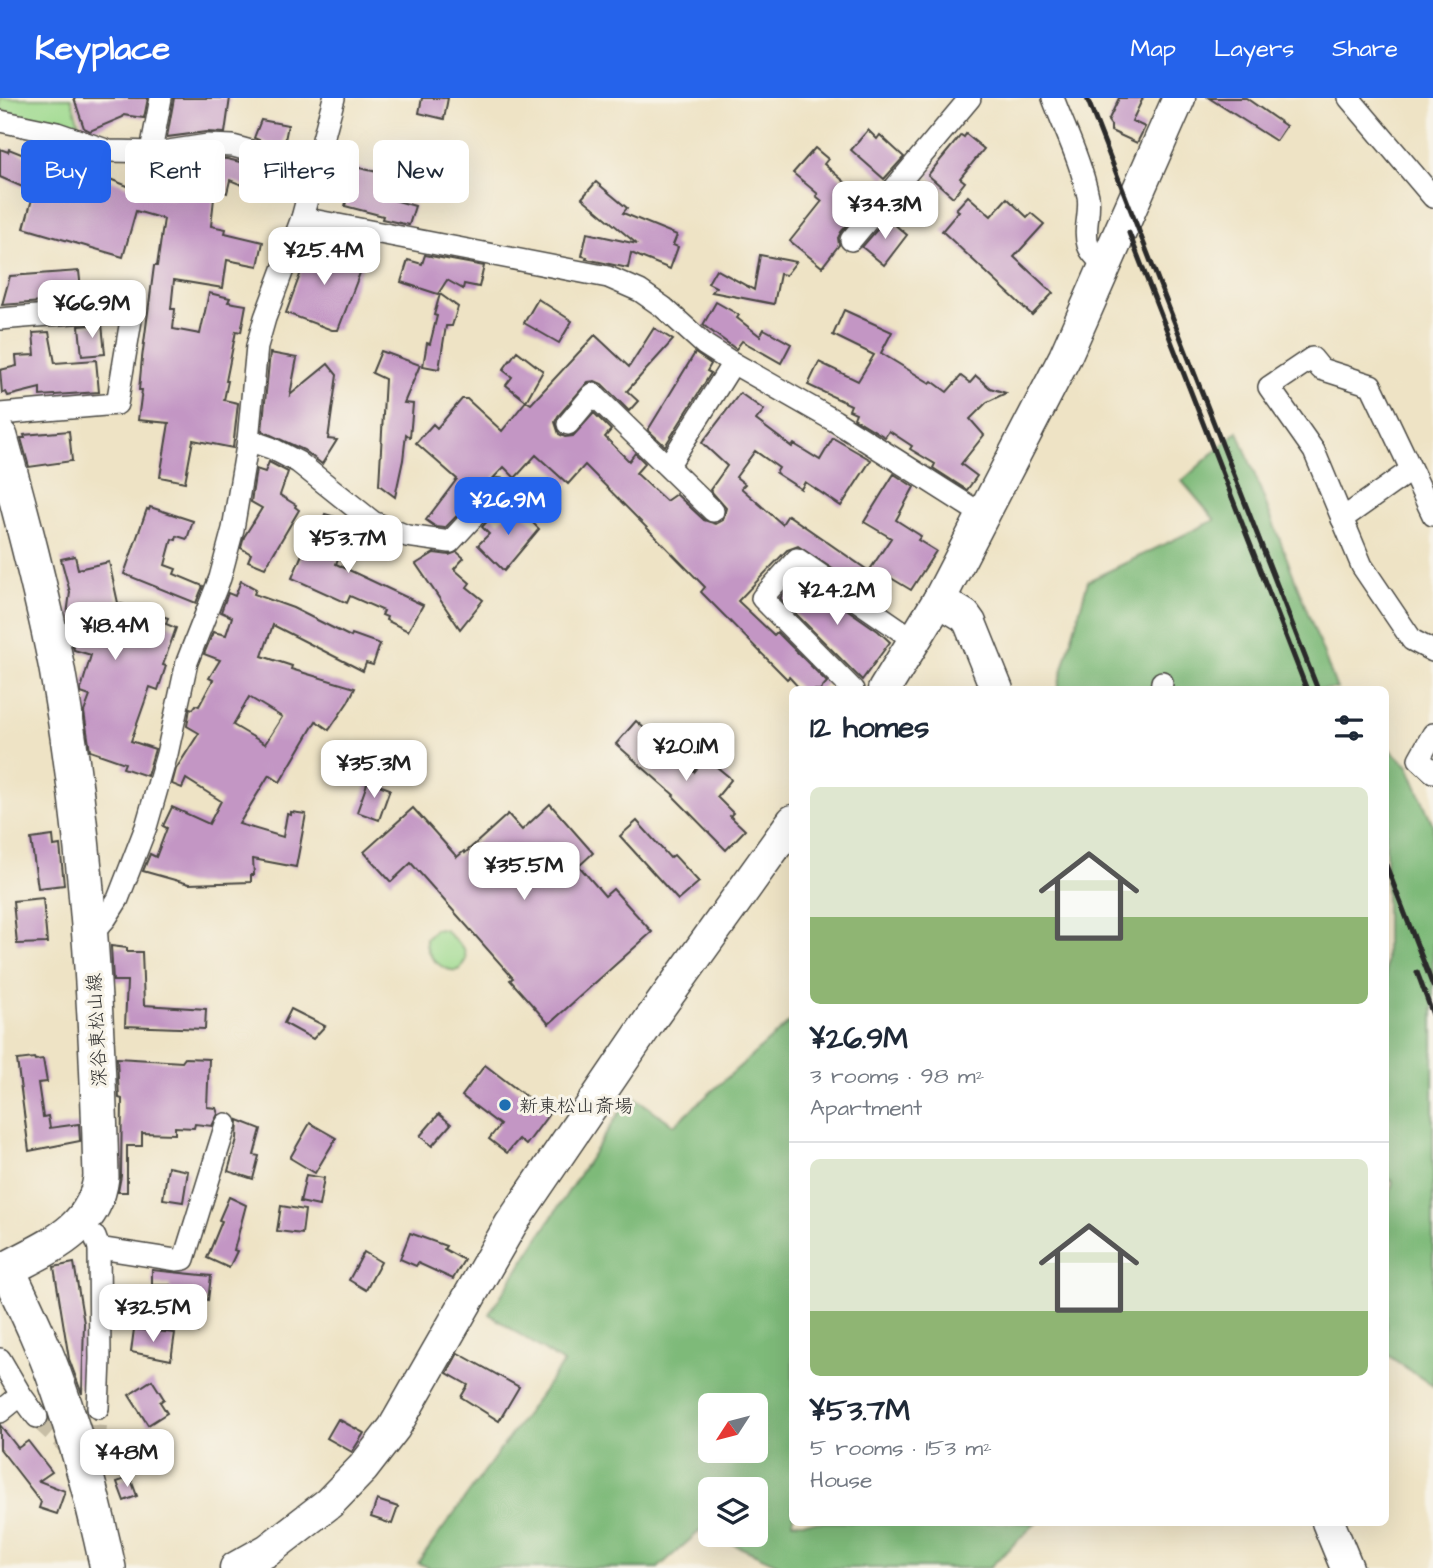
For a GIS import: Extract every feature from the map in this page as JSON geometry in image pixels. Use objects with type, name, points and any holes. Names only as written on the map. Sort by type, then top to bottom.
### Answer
[{"type":"main road","name":"深谷東松山線","points":[[0,437],[27,535],[57,669],[76,803],[91,935],[101,1178],[91,1235],[74,1231],[2,1265],[37,1332],[58,1385],[96,1512],[108,1568]]},
{"type":"street","points":[[153,140],[161,98]]},
{"type":"street","points":[[323,140],[334,98]]},
{"type":"street","points":[[851,240],[970,98]]},
{"type":"street","points":[[1053,98],[1086,188],[1089,201],[1088,245],[1106,265]]},
{"type":"street","points":[[887,686],[939,600],[1065,357],[1179,98]]},
{"type":"street","points":[[1349,98],[1433,197]]},
{"type":"street","points":[[0,121],[57,133],[110,151],[125,151]]},
{"type":"street","points":[[91,935],[118,899],[146,827],[167,754],[187,662],[220,578],[233,529],[248,440],[257,346],[306,203]]},
{"type":"street","points":[[302,218],[608,277],[640,291],[663,307],[705,345],[733,363],[835,421],[984,515]]},
{"type":"street","points":[[0,319],[133,308],[117,404],[0,414]]},
{"type":"street","points":[[1433,514],[1371,385],[1321,369],[1311,358],[1269,387],[1314,452],[1362,566],[1412,640],[1433,651]]},
{"type":"street","points":[[668,466],[733,363]]},
{"type":"street","points":[[568,424],[593,394],[713,511]]},
{"type":"street","points":[[248,440],[298,462],[373,522],[407,536],[450,542],[499,489]]},
{"type":"street","points":[[1342,519],[1411,470]]},
{"type":"street","points":[[849,686],[762,598],[797,559],[916,641]]},
{"type":"street","points":[[939,600],[965,616],[970,623],[995,686]]},
{"type":"street","points":[[1433,734],[1419,759],[1433,772]]},
{"type":"street","points":[[236,1568],[268,1550],[329,1503],[363,1468],[394,1428],[511,1224],[619,1064],[789,827]]},
{"type":"street","points":[[98,1408],[91,1235],[176,1260],[184,1258],[226,1124]]},
{"type":"street","points":[[0,1359],[37,1417]]},
{"type":"street","points":[[0,1412],[21,1395]]},
{"type":"street","points":[[1330,1526],[1347,1568]]},
{"type":"green space","points":[[0,98],[71,98],[81,130],[0,110]]},
{"type":"green space","points":[[1238,431],[1336,686],[1058,686],[1088,581],[1215,520],[1182,481]]},
{"type":"green space","points":[[1389,749],[1408,766],[1433,825],[1433,1386],[1389,1356],[1389,1198],[1393,1181],[1389,1179]]},
{"type":"green space","points":[[435,929],[445,930],[464,949],[466,959],[460,969],[442,967],[428,952],[426,939]]},
{"type":"green space","points":[[789,1023],[789,1526],[1033,1526],[989,1568],[786,1568],[740,1547],[768,1547],[768,1477],[698,1477],[698,1533],[658,1568],[430,1568],[418,1563],[563,1363],[489,1314],[631,1095],[674,1125]]},
{"type":"building","points":[[74,98],[148,98],[144,118],[124,115],[90,131],[84,128]]},
{"type":"building","points":[[174,98],[230,98],[225,133],[206,132],[167,137]]},
{"type":"building","points":[[422,98],[448,98],[444,119],[419,113]]},
{"type":"building","points":[[1119,98],[1143,98],[1132,121],[1145,127],[1137,143],[1111,131],[1108,121]]},
{"type":"building","points":[[1209,98],[1246,98],[1286,126],[1276,141]]},
{"type":"building","points":[[261,120],[288,125],[285,140],[254,138]]},
{"type":"building","points":[[868,130],[877,139],[880,135],[904,157],[884,179],[851,150]]},
{"type":"building","points":[[966,134],[984,149],[960,178],[965,182],[953,197],[928,175],[961,135],[964,137]]},
{"type":"building","points":[[815,148],[828,159],[824,164],[867,201],[841,232],[839,245],[822,267],[790,241],[822,201],[816,196],[818,194],[793,173]]},
{"type":"building","points":[[0,149],[21,154],[21,186],[0,177]]},
{"type":"building","points":[[225,159],[239,162],[239,184],[230,180],[227,193]]},
{"type":"building","points":[[359,168],[373,171],[373,203],[404,203],[415,206],[409,225],[345,206],[346,203],[359,203]]},
{"type":"building","points":[[111,179],[125,185],[125,203],[213,203],[211,226],[226,229],[225,233],[263,242],[258,266],[227,260],[223,288],[174,280],[171,309],[175,309],[173,329],[200,334],[209,293],[230,298],[228,302],[246,305],[241,332],[236,331],[224,400],[238,403],[233,448],[193,440],[185,482],[160,477],[169,423],[138,420],[142,358],[154,266],[157,266],[164,219],[136,211],[123,257],[24,228],[31,203],[111,203]]},
{"type":"building","points":[[596,182],[627,208],[623,213],[677,235],[673,245],[678,247],[670,269],[631,253],[628,268],[582,256],[587,233],[637,244],[582,198]]},
{"type":"building","points":[[968,196],[991,216],[1007,198],[1027,217],[1031,213],[1044,224],[1014,257],[1053,293],[1032,315],[942,231]]},
{"type":"building","points":[[887,218],[907,235],[884,265],[862,247]]},
{"type":"building","points":[[308,240],[363,265],[338,330],[286,313],[301,272],[296,271]]},
{"type":"building","points":[[425,255],[484,266],[479,287],[464,284],[463,289],[447,280],[438,294],[401,282],[408,260],[422,264]]},
{"type":"building","points":[[760,255],[796,262],[786,275],[780,274],[774,304],[712,292],[716,287],[708,283],[716,269],[754,290]]},
{"type":"building","points":[[79,271],[82,299],[2,305],[10,276]]},
{"type":"building","points":[[440,294],[458,307],[452,326],[446,326],[439,369],[423,366],[427,343],[430,344],[437,316],[434,315]]},
{"type":"building","points":[[538,299],[572,321],[559,343],[524,323]]},
{"type":"building","points":[[716,302],[739,315],[737,318],[760,336],[764,329],[791,344],[781,363],[742,341],[736,349],[703,325]]},
{"type":"building","points":[[844,310],[892,332],[881,353],[947,392],[961,376],[970,383],[976,376],[990,388],[1006,393],[987,402],[970,419],[984,435],[961,464],[977,476],[967,490],[933,468],[935,464],[910,449],[912,446],[889,431],[885,437],[854,418],[856,413],[849,410],[851,405],[808,385],[819,362],[858,381],[874,355],[833,335]]},
{"type":"building","points":[[102,324],[105,354],[82,356],[79,326]]},
{"type":"building","points":[[654,328],[673,340],[627,391],[638,401],[629,411],[602,384],[588,382],[558,416],[555,422],[559,434],[565,437],[573,436],[594,413],[611,430],[605,437],[629,461],[635,453],[645,463],[636,473],[666,501],[676,494],[704,520],[716,524],[723,520],[726,508],[710,490],[727,466],[702,443],[740,393],[764,410],[756,420],[792,447],[794,444],[820,460],[833,438],[871,460],[841,506],[805,482],[801,489],[776,473],[779,468],[755,451],[736,477],[745,484],[741,488],[782,524],[788,515],[869,571],[891,538],[864,522],[894,474],[914,487],[896,520],[921,536],[918,540],[936,551],[911,590],[891,578],[878,599],[798,546],[787,550],[738,601],[774,635],[777,632],[827,682],[824,686],[797,686],[789,677],[787,679],[701,592],[705,587],[585,465],[568,484],[536,455],[515,478],[504,467],[445,528],[436,527],[426,520],[457,479],[416,443],[433,424],[437,428],[462,399],[467,399],[502,431],[526,401],[531,404],[595,335],[629,367]]},
{"type":"building","points":[[49,332],[55,363],[96,360],[99,392],[40,396],[40,388],[8,396],[6,392],[2,393],[0,370],[17,366],[16,356],[35,355],[33,333]]},
{"type":"building","points":[[381,351],[420,365],[404,403],[413,404],[410,437],[406,434],[395,497],[379,485],[385,379],[372,373]]},
{"type":"building","points":[[517,351],[543,371],[526,401],[506,385],[512,377],[503,370]]},
{"type":"building","points":[[270,353],[297,358],[290,395],[328,364],[337,375],[328,439],[337,440],[322,464],[304,450],[262,431]]},
{"type":"building","points":[[695,353],[711,364],[707,371],[711,373],[665,446],[648,430]]},
{"type":"building","points":[[69,431],[72,461],[29,467],[21,438],[25,438],[24,435]]},
{"type":"building","points":[[269,462],[288,472],[280,495],[299,510],[265,568],[248,561],[251,554],[241,548],[244,537],[262,508],[251,502],[256,469],[265,472]]},
{"type":"building","points":[[515,505],[539,529],[504,571],[478,545],[489,534],[482,527],[492,516],[499,522]]},
{"type":"building","points":[[150,507],[193,521],[187,539],[177,536],[176,540],[172,539],[165,565],[176,569],[174,574],[203,586],[196,603],[124,574]]},
{"type":"building","points":[[325,514],[352,522],[336,564],[423,605],[408,631],[386,620],[387,617],[382,615],[384,611],[350,596],[347,603],[292,578],[316,521],[321,524]]},
{"type":"building","points":[[457,552],[464,558],[454,569],[470,583],[467,587],[483,600],[460,629],[416,564],[434,553],[449,555]]},
{"type":"building","points":[[75,556],[78,569],[109,562],[118,603],[168,618],[166,624],[176,628],[163,665],[166,666],[158,690],[150,687],[131,741],[155,749],[147,776],[123,768],[125,763],[90,751],[84,712],[90,696],[81,693],[81,689],[91,655],[74,650],[72,642],[78,621],[70,620],[70,615],[67,615],[70,592],[61,559]]},
{"type":"building","points":[[799,576],[890,642],[862,680],[780,598]]},
{"type":"building","points":[[241,581],[256,589],[254,594],[293,608],[351,637],[352,634],[380,644],[373,665],[366,663],[363,671],[273,625],[262,656],[292,666],[291,669],[355,688],[329,730],[316,721],[280,782],[269,775],[239,824],[283,837],[287,814],[306,814],[296,867],[253,859],[254,875],[251,875],[251,882],[189,884],[143,871],[150,854],[156,857],[167,828],[163,826],[172,807],[209,824],[221,801],[186,779],[182,788],[172,784],[176,769],[199,733],[187,726],[190,708],[199,706],[213,680],[209,678],[220,660],[204,654],[213,632],[226,635],[232,617],[221,612],[228,593],[235,596]],"holes":[[[249,697],[282,717],[265,744],[233,725]]]},
{"type":"building","points":[[636,721],[694,772],[706,758],[729,777],[731,780],[717,797],[733,813],[730,816],[745,830],[726,850],[674,795],[616,744]]},
{"type":"building","points":[[368,781],[390,789],[379,820],[357,812]]},
{"type":"building","points":[[550,804],[593,853],[579,866],[605,896],[613,889],[652,932],[549,1024],[510,980],[513,978],[411,863],[391,882],[364,852],[413,808],[457,857],[508,814],[522,830]]},
{"type":"building","points":[[637,821],[670,858],[674,855],[699,882],[678,900],[620,836]]},
{"type":"building","points":[[53,836],[54,846],[60,845],[64,885],[38,888],[31,839]]},
{"type":"building","points":[[43,898],[47,943],[17,944],[13,901]]},
{"type":"building","points":[[111,946],[127,948],[127,952],[142,952],[144,1005],[206,1009],[205,1029],[125,1026],[127,981],[113,981]]},
{"type":"building","points":[[291,1009],[325,1026],[313,1039],[284,1023]]},
{"type":"building","points":[[117,1058],[182,1062],[185,1058],[209,1059],[207,1107],[216,1108],[218,1114],[212,1126],[195,1124],[194,1128],[175,1127],[175,1134],[142,1133],[142,1146],[127,1146],[127,1192],[118,1192],[121,1176],[122,1099],[119,1098]]},
{"type":"building","points":[[43,1059],[47,1082],[38,1083],[43,1117],[48,1116],[50,1128],[79,1124],[80,1141],[29,1151],[17,1060]]},
{"type":"building","name":"新東松山斎場","points":[[485,1065],[549,1114],[526,1145],[519,1139],[507,1153],[489,1139],[500,1125],[462,1096]]},
{"type":"building","points":[[439,1114],[451,1124],[432,1146],[420,1136]]},
{"type":"building","points":[[238,1120],[261,1129],[254,1155],[259,1156],[253,1179],[228,1171],[237,1139]]},
{"type":"building","points":[[310,1123],[336,1138],[315,1173],[290,1158]]},
{"type":"building","points":[[168,1167],[188,1171],[183,1202],[163,1199]]},
{"type":"building","points":[[306,1175],[324,1178],[319,1206],[300,1202]]},
{"type":"building","points":[[229,1197],[246,1205],[234,1250],[237,1251],[229,1268],[207,1258]]},
{"type":"building","points":[[281,1206],[305,1210],[302,1234],[277,1231]]},
{"type":"building","points":[[410,1233],[446,1246],[444,1249],[464,1260],[453,1279],[418,1263],[416,1266],[400,1259]]},
{"type":"building","points":[[364,1252],[381,1262],[366,1290],[349,1280]]},
{"type":"building","points":[[74,1263],[84,1323],[82,1394],[69,1359],[54,1267]]},
{"type":"building","points":[[152,1270],[211,1276],[208,1300],[203,1299],[198,1332],[164,1327],[170,1285],[152,1285]]},
{"type":"building","points":[[134,1329],[175,1333],[171,1360],[131,1352]]},
{"type":"building","points":[[458,1353],[519,1387],[499,1421],[461,1397],[468,1385],[447,1373]]},
{"type":"building","points":[[152,1380],[164,1399],[160,1402],[167,1413],[148,1425],[129,1395]]},
{"type":"building","points":[[338,1419],[364,1433],[352,1452],[327,1438]]},
{"type":"building","points":[[0,1425],[18,1448],[28,1441],[52,1472],[39,1481],[65,1491],[57,1514],[39,1508],[41,1502],[0,1449]]},
{"type":"building","points":[[130,1477],[137,1496],[124,1501],[117,1482]]},
{"type":"building","points":[[377,1500],[398,1507],[392,1524],[371,1517]]},
{"type":"tunnel","points":[[37,1417],[70,1447],[86,1444],[96,1431],[98,1408]]},
{"type":"railway","points":[[1087,98],[1316,686]]},
{"type":"railway","points":[[1129,233],[1305,686]]},
{"type":"railway","points":[[1389,873],[1433,986]]},
{"type":"railway","points":[[1417,972],[1433,1015]]},
{"type":"place","name":"新東松山斎場","points":[[505,1105]]}]
